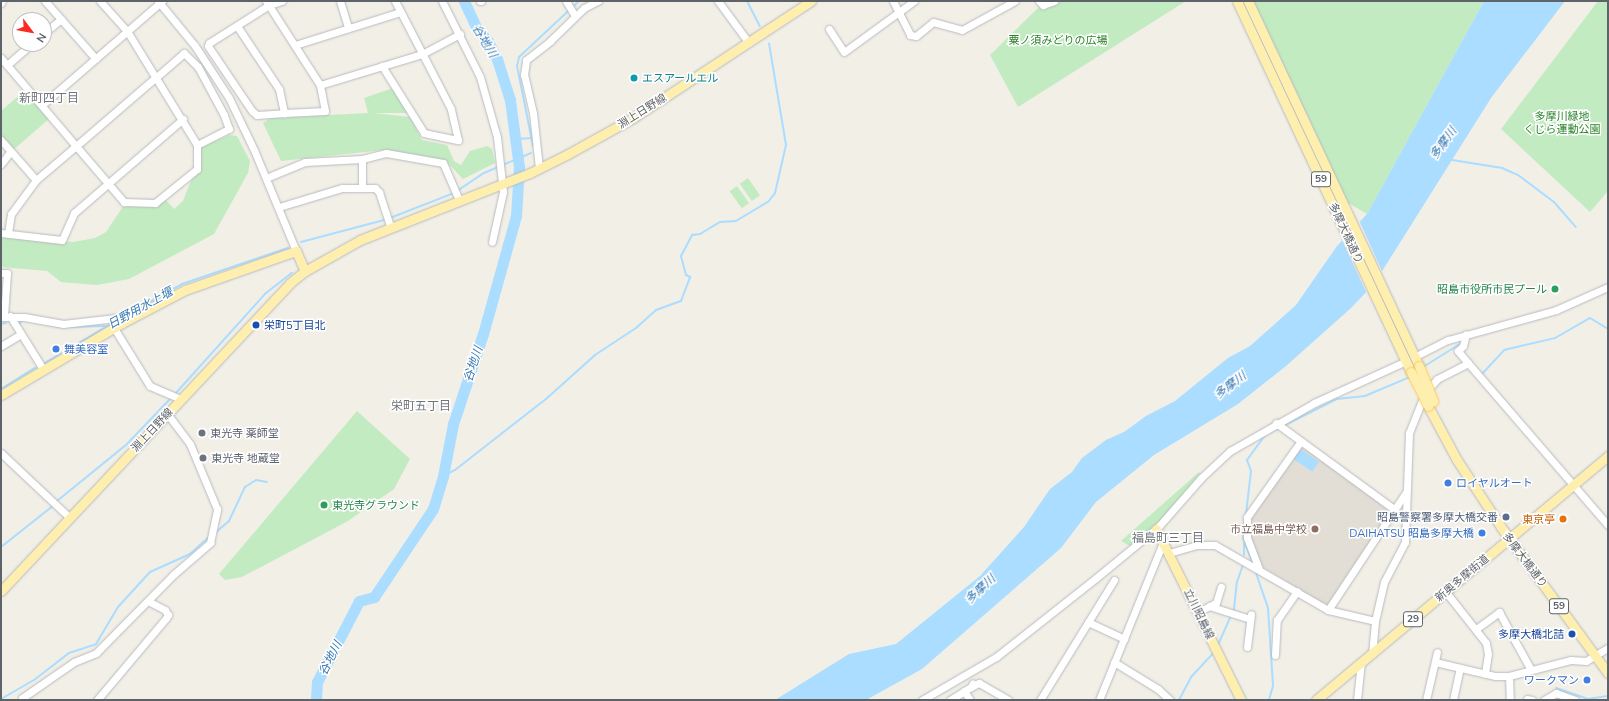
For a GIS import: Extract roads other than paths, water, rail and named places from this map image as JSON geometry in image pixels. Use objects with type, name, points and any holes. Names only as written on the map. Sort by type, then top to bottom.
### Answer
[{"type":"main road","name":"淵上日野線","points":[[1,591],[290,283],[305,271],[337,251],[390,226],[539,168],[633,118],[749,43],[810,1]]},
{"type":"main road","name":"多摩大橋通り","points":[[1237,1],[1405,359],[1415,369]]},
{"type":"main road","name":"多摩大橋通り","points":[[1248,1],[1414,354],[1415,369],[1448,442],[1468,478],[1509,538],[1608,673]]},
{"type":"main road","points":[[1,395],[118,325],[185,290],[296,251],[305,271]]},
{"type":"main road","name":"新奥多摩街道","points":[[1316,700],[1608,456]]},
{"type":"main road","name":"立川昭島線","points":[[1156,529],[1164,542],[1241,700]]},
{"type":"street","points":[[45,1],[96,59]]},
{"type":"street","points":[[1,58],[124,202],[155,204],[197,169],[197,145],[183,119],[127,32],[100,1]]},
{"type":"street","points":[[267,3],[320,85],[325,111],[257,115],[252,111],[208,46],[209,43],[237,26],[267,3],[282,1]]},
{"type":"street","points":[[340,1],[348,28]]},
{"type":"street","points":[[382,66],[424,133],[458,140],[451,110],[395,1]]},
{"type":"street","points":[[442,1],[460,34],[489,102],[499,148],[504,182],[492,242]]},
{"type":"street","points":[[539,168],[524,65],[528,57],[550,41],[570,8],[598,1]]},
{"type":"street","points":[[718,1],[749,43]]},
{"type":"street","points":[[893,1],[910,36],[916,36],[933,22],[962,30],[1015,1]]},
{"type":"street","points":[[828,29],[844,52],[914,1]]},
{"type":"street","points":[[1039,1],[1043,5],[1054,1]]},
{"type":"street","points":[[42,105],[160,2],[195,46],[226,93],[243,125],[296,251]]},
{"type":"street","points":[[295,45],[400,12]]},
{"type":"street","points":[[52,26],[61,19]]},
{"type":"street","points":[[237,26],[278,89],[284,113]]},
{"type":"street","points":[[320,85],[422,54],[460,34]]},
{"type":"street","points":[[7,65],[22,52]]},
{"type":"street","points":[[183,119],[74,213],[62,240],[4,233],[11,214],[36,180],[184,53],[198,67],[224,115],[228,129],[197,145]]},
{"type":"street","points":[[1,140],[36,180]]},
{"type":"street","points":[[1,164],[10,152]]},
{"type":"street","points":[[266,178],[305,162],[362,159],[386,153],[443,162],[459,200]]},
{"type":"street","points":[[362,159],[362,187]]},
{"type":"street","points":[[279,208],[342,188],[374,188],[379,192],[390,226]]},
{"type":"street","points":[[1,273],[7,274],[5,316],[21,334],[43,369]]},
{"type":"street","points":[[1414,354],[1466,336],[1556,310],[1608,287]]},
{"type":"street","points":[[5,316],[63,324],[116,318],[143,378],[150,386],[180,399]]},
{"type":"street","points":[[1,346],[21,334]]},
{"type":"street","points":[[1466,336],[1463,346],[1458,351],[1572,486],[1581,491],[1608,525]]},
{"type":"street","points":[[922,700],[1005,650],[1156,529],[1218,460],[1405,359]]},
{"type":"street","points":[[1372,654],[1375,621],[1384,582],[1405,542],[1409,432],[1424,393],[1437,379],[1468,363]]},
{"type":"street","points":[[21,699],[74,662],[96,653],[174,574],[199,555],[211,540],[214,531],[217,508],[190,444],[167,413]]},
{"type":"street","points":[[1279,426],[1394,509]]},
{"type":"street","points":[[1255,567],[1247,537],[1247,518],[1300,441]]},
{"type":"street","points":[[1,453],[70,518]]},
{"type":"street","points":[[1328,610],[1394,509],[1407,492]]},
{"type":"street","points":[[1098,700],[1164,542]]},
{"type":"street","points":[[1169,553],[1198,545],[1215,545],[1328,610],[1375,621]]},
{"type":"street","points":[[1040,700],[1114,580]]},
{"type":"street","points":[[1198,612],[1216,603],[1221,587]]},
{"type":"street","points":[[1275,655],[1277,620],[1297,591]]},
{"type":"street","points":[[1445,591],[1476,629],[1488,648],[1485,674]]},
{"type":"street","points":[[97,700],[168,615],[165,610],[148,602]]},
{"type":"street","points":[[1209,606],[1251,616],[1249,644]]},
{"type":"street","points":[[1476,629],[1499,612],[1531,670]]},
{"type":"street","points":[[1088,622],[1124,639]]},
{"type":"street","points":[[1435,662],[1485,674],[1509,676],[1571,660],[1586,661],[1608,648]]},
{"type":"street","points":[[1426,700],[1437,652]]},
{"type":"street","points":[[1114,662],[1158,689],[1170,700]]},
{"type":"street","points":[[1357,700],[1361,663]]},
{"type":"street","points":[[1453,700],[1460,668]]},
{"type":"street","points":[[1509,676],[1510,700]]},
{"type":"street","points":[[950,700],[972,685],[979,683],[1010,700]]},
{"type":"street","points":[[964,691],[970,700]]},
{"type":"street","points":[[1544,700],[1556,693],[1575,700]]},
{"type":"street","points":[[1527,700],[1532,700]]},
{"type":"water","name":"多摩川","points":[[1484,1],[1565,1],[1491,98],[1374,284],[1351,308],[1286,366],[1238,404],[1154,455],[1096,502],[1061,548],[922,669],[866,700],[775,700],[849,654],[896,644],[980,576],[1024,527],[1050,489],[1072,472],[1082,458],[1106,440],[1124,432],[1146,416],[1175,401],[1228,358],[1250,346],[1296,305],[1337,246],[1367,214]]},
{"type":"water","points":[[1300,449],[1319,462],[1312,472],[1293,459]]},
{"type":"waterway","name":"谷地川","points":[[316,700],[317,682],[359,601],[374,597],[433,509],[443,476],[453,424],[483,334],[516,216],[519,167],[510,100],[497,59],[488,41],[477,29],[464,1]]},
{"type":"waterway","name":"日野用水上堰","points":[[533,146],[517,66],[519,57],[579,1]]},
{"type":"waterway","points":[[747,1],[760,26]]},
{"type":"waterway","points":[[443,476],[455,470],[546,399],[595,355],[636,328],[656,310],[681,301],[690,277],[686,275],[681,256],[692,235],[700,234],[720,222],[736,221],[768,202],[775,193],[786,145],[769,43]]},
{"type":"waterway","points":[[516,139],[532,138]]},
{"type":"waterway","name":"日野用水上堰","points":[[457,191],[484,173],[531,153]]},
{"type":"waterway","points":[[1452,160],[1502,168],[1518,175],[1554,202],[1576,227]]},
{"type":"waterway","name":"日野用水上堰","points":[[390,218],[454,193]]},
{"type":"waterway","name":"日野用水上堰","points":[[301,242],[384,220]]},
{"type":"waterway","name":"日野用水上堰","points":[[120,318],[182,284],[288,248]]},
{"type":"waterway","points":[[175,394],[266,293],[292,273]]},
{"type":"waterway","points":[[1481,375],[1504,350],[1555,338],[1590,318],[1608,329]]},
{"type":"waterway","points":[[20,324],[21,320]]},
{"type":"waterway","name":"日野用水上堰","points":[[43,364],[116,321]]},
{"type":"waterway","points":[[1,324],[6,323]]},
{"type":"waterway","points":[[51,325],[60,327]]},
{"type":"waterway","points":[[65,327],[106,326]]},
{"type":"waterway","points":[[1423,367],[1460,344]]},
{"type":"waterway","name":"日野用水上堰","points":[[1,389],[35,368]]},
{"type":"waterway","points":[[1283,426],[1337,399],[1365,396],[1410,377]]},
{"type":"waterway","points":[[57,501],[126,445],[170,399]]},
{"type":"waterway","points":[[1246,514],[1251,471],[1247,460],[1265,435],[1279,428]]},
{"type":"waterway","points":[[214,534],[229,521],[245,487],[256,480],[267,482]]},
{"type":"waterway","points":[[1,547],[54,505]]},
{"type":"waterway","points":[[1244,533],[1243,538],[1253,564]]},
{"type":"waterway","points":[[1,699],[34,680],[69,653],[96,644],[118,607],[150,572],[190,554],[209,537]]},
{"type":"waterway","points":[[1244,543],[1244,555]]},
{"type":"waterway","points":[[1217,647],[1234,609],[1237,582],[1243,565]]},
{"type":"waterway","points":[[1255,570],[1268,608],[1273,686],[1269,700]]},
{"type":"waterway","points":[[1179,700],[1191,677],[1214,652]]},
{"type":"waterway","points":[[1556,688],[1588,699],[1608,696]]},
{"type":"place","name":"エスアールエル","points":[[634,78]]},
{"type":"place","name":"昭島市役所市民プール","points":[[1555,289]]},
{"type":"place","name":"栄町5丁目北","points":[[256,325]]},
{"type":"place","name":"舞美容室","points":[[56,349]]},
{"type":"place","name":"東光寺 薬師堂","points":[[202,433]]},
{"type":"place","name":"東光寺 地蔵堂","points":[[203,458]]},
{"type":"place","name":"ロイヤルオート","points":[[1448,483]]},
{"type":"place","name":"東光寺グラウンド","points":[[324,505]]},
{"type":"place","name":"昭島警察署多摩大橋交番","points":[[1506,517]]},
{"type":"place","name":"東京亭","points":[[1563,519]]},
{"type":"place","name":"市立福島中学校","points":[[1315,529]]},
{"type":"place","name":"DAIHATSU 昭島多摩大橋","points":[[1482,533]]},
{"type":"place","name":"多摩大橋北詰","points":[[1572,634]]},
{"type":"place","name":"ワークマン","points":[[1587,680]]},
{"type":"district","name":"新町四丁目","points":[[49,98]]},
{"type":"district","name":"栄町五丁目","points":[[421,406]]},
{"type":"district","name":"福島町三丁目","points":[[1168,538]]},
{"type":"park label","name":"粟ノ須みどりの広場","points":[[1058,40]]},
{"type":"park label","name":"多摩川緑地 くじら運動公園","points":[[1562,123]]}]
